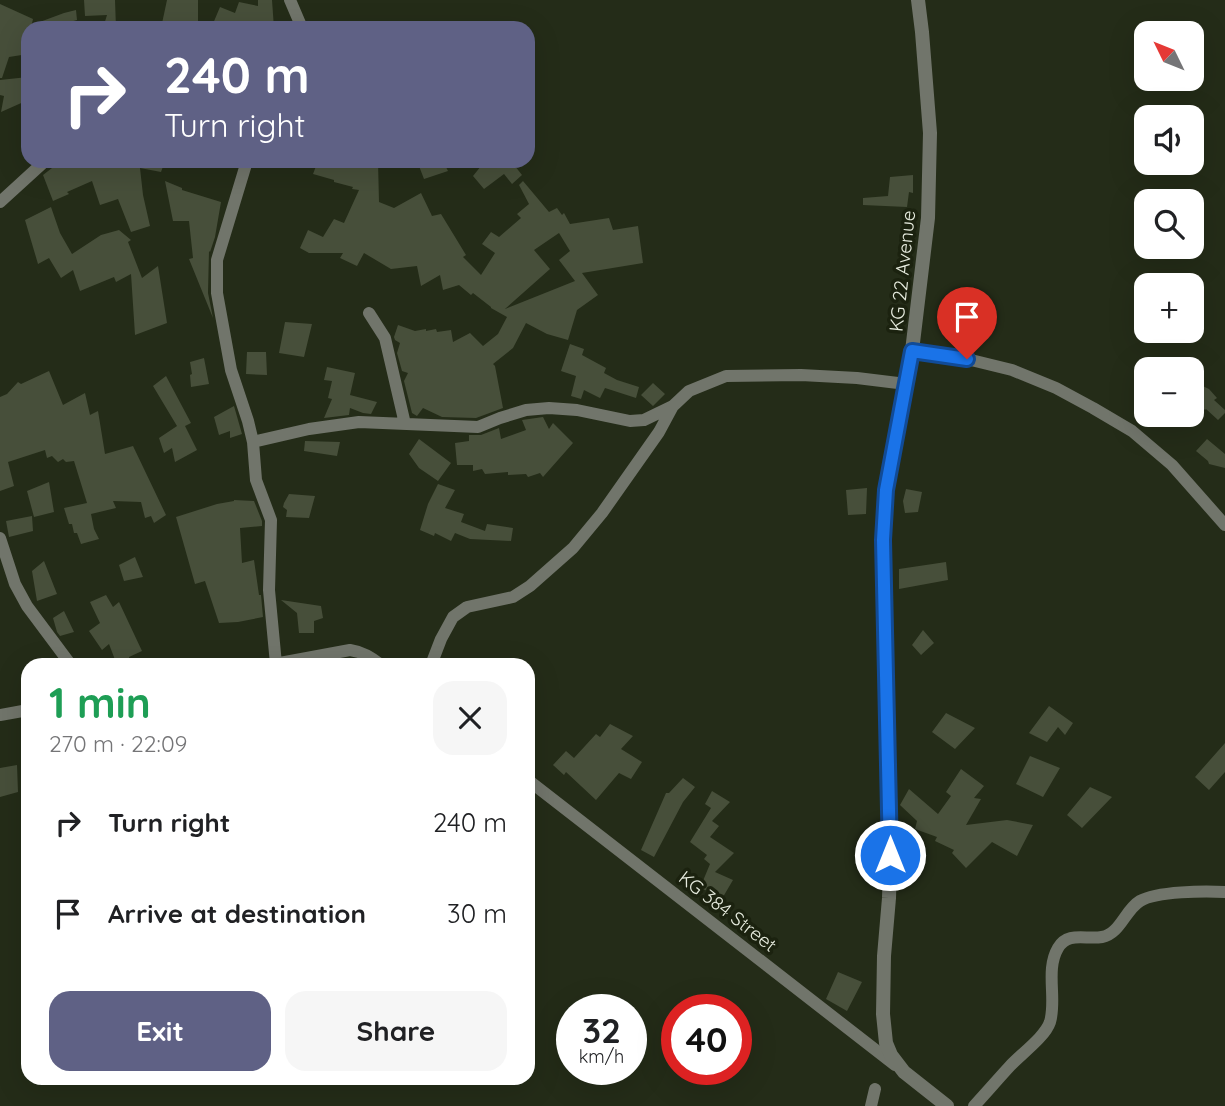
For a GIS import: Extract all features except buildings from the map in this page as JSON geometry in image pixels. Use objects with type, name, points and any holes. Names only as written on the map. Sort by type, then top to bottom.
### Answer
[{"type":"street","points":[[290,0],[299,21]]},
{"type":"street","name":"KG 22 Avenue","points":[[918,0],[930,145],[928,218],[912,351],[886,490],[883,540],[891,833],[883,1014],[886,1043],[891,1055],[904,1072],[947,1106]]},
{"type":"street","points":[[0,202],[37,168]]},
{"type":"street","points":[[245,168],[217,260],[218,293],[231,370],[253,442],[256,480],[271,520],[269,590],[273,658]]},
{"type":"street","points":[[369,313],[385,338],[405,424]]},
{"type":"street","points":[[912,351],[967,359],[1012,370],[1056,388],[1093,408],[1132,431],[1172,465],[1225,525]]},
{"type":"street","points":[[253,442],[309,429],[359,422],[478,427],[526,410],[548,408],[576,410],[630,421],[644,420],[673,406],[689,391],[726,376],[801,375],[905,384]]},
{"type":"street","points":[[434,658],[453,617],[467,607],[513,597],[530,586],[573,548],[602,513],[659,432],[673,406]]},
{"type":"street","points":[[0,538],[15,584],[27,606],[66,658]]},
{"type":"street","points":[[306,658],[350,650],[359,651],[372,658]]},
{"type":"street","points":[[0,715],[21,711]]},
{"type":"street","name":"KG 384 Street","points":[[535,785],[904,1072]]},
{"type":"street","points":[[974,1106],[1049,1024],[1052,968],[1057,949],[1065,939],[1080,936],[1101,938],[1110,934],[1140,900],[1192,891],[1225,892]]},
{"type":"street","points":[[872,1106],[875,1089]]},
{"type":"route","points":[[890,855],[883,540],[886,490],[912,351],[967,359]]}]
